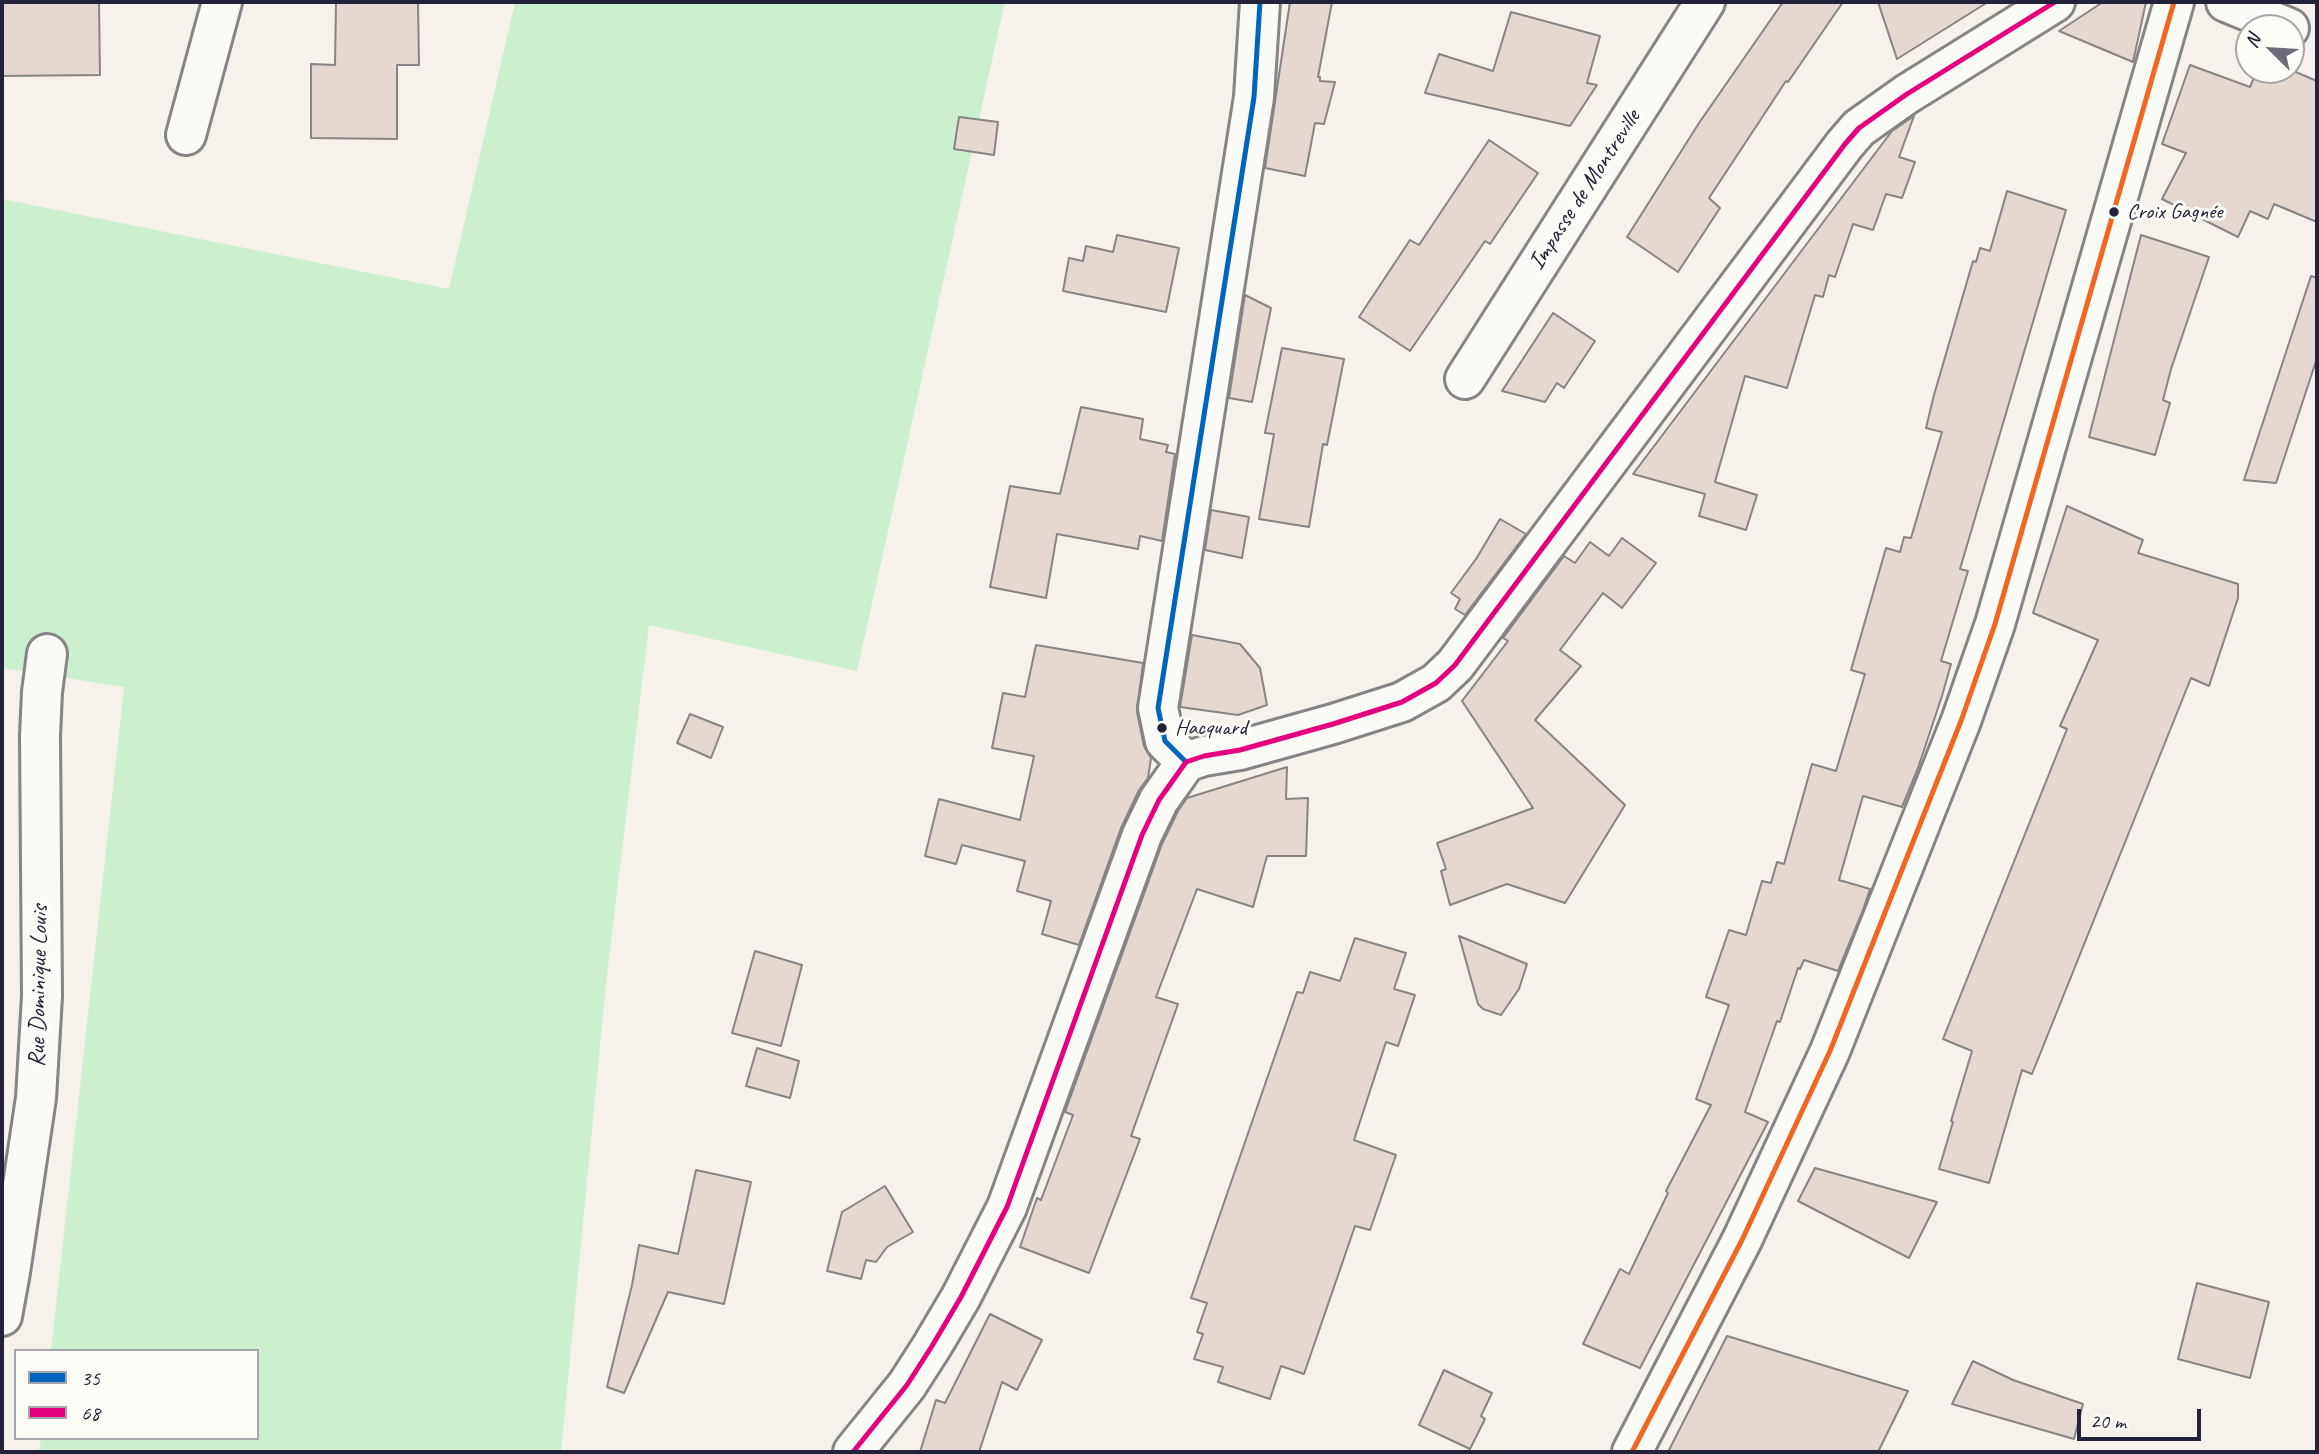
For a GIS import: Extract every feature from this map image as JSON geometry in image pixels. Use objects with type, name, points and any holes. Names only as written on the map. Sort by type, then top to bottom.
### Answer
[{"type":"street","points":[[186,135],[222,2]]},
{"type":"street","points":[[1186,762],[1165,741],[1158,708],[1254,97],[1260,2]]},
{"type":"street","name":"Impasse de Montreville","points":[[1465,379],[1706,2]]},
{"type":"street","points":[[853,1452],[907,1385],[932,1346],[961,1297],[1007,1207],[1142,835],[1159,800],[1186,762],[1333,724],[1402,702],[1436,683],[1463,654],[1845,144],[1860,128],[1907,94],[2055,2]]},
{"type":"street","points":[[1632,1452],[1742,1240],[1830,1051],[1961,721],[1999,611],[2174,2]]},
{"type":"street","points":[[2226,2],[2256,14]]},
{"type":"street","name":"Rue Dominique Louis","points":[[2,1316],[36,1098],[42,996],[40,736],[47,654]]},
{"type":"green space","points":[[515,2],[1005,2],[857,671],[649,625],[606,984],[561,1452],[39,1452],[41,1440],[259,1440],[259,1349],[51,1349],[124,687],[2,668],[2,199],[449,289]]},
{"type":"building","points":[[2,2],[99,2],[100,75],[2,76]]},
{"type":"building","points":[[336,2],[418,2],[419,65],[397,65],[397,139],[311,138],[311,64],[335,65]]},
{"type":"building","points":[[1290,2],[1332,2],[1318,77],[1320,81],[1335,82],[1324,124],[1315,123],[1305,176],[1265,168]]},
{"type":"building","points":[[1783,2],[1843,2],[1788,82],[1786,81],[1709,198],[1720,208],[1678,272],[1627,237],[1699,123]]},
{"type":"building","points":[[1878,2],[1988,2],[1897,59]]},
{"type":"building","points":[[2103,2],[2146,2],[2133,62],[2059,31]]},
{"type":"building","points":[[1511,12],[1600,36],[1587,83],[1597,85],[1570,126],[1425,93],[1439,54],[1493,71]]},
{"type":"building","points":[[2190,65],[2235,82],[2235,84],[2250,87],[2251,84],[2305,84],[2305,76],[2317,81],[2317,222],[2274,204],[2268,219],[2250,211],[2238,237],[2162,199],[2186,153],[2162,144]]},
{"type":"building","points":[[1914,116],[1899,157],[1915,162],[1902,198],[1886,194],[1873,230],[1853,224],[1835,277],[1829,275],[1823,297],[1815,295],[1787,388],[1745,376],[1715,482],[1757,495],[1746,530],[1699,516],[1705,494],[1633,474],[1892,131]]},
{"type":"building","points":[[959,117],[998,122],[994,155],[954,149]]},
{"type":"building","points":[[1489,140],[1538,173],[1490,244],[1485,241],[1410,351],[1359,317],[1410,240],[1419,245]]},
{"type":"building","points":[[2007,191],[2066,210],[1960,569],[1968,571],[1941,661],[1951,664],[1942,696],[1902,807],[1863,796],[1839,880],[1870,889],[1863,910],[1838,971],[1804,960],[1800,969],[1798,968],[1745,1112],[1768,1122],[1640,1368],[1583,1344],[1620,1269],[1629,1274],[1668,1193],[1666,1191],[1711,1105],[1696,1099],[1729,1005],[1706,997],[1729,930],[1746,935],[1762,881],[1771,883],[1777,862],[1784,864],[1812,764],[1836,771],[1865,674],[1851,670],[1886,548],[1900,552],[1904,537],[1911,538],[1942,432],[1926,428],[1934,395],[1973,261],[1976,262],[1980,248],[1990,251]]},
{"type":"building","points":[[1117,235],[1179,248],[1166,312],[1063,291],[1069,258],[1083,261],[1086,246],[1113,252]]},
{"type":"building","points":[[2141,235],[2209,257],[2171,369],[2163,400],[2170,403],[2155,455],[2089,437]]},
{"type":"building","points":[[2311,276],[2317,278],[2317,358],[2276,483],[2244,480]]},
{"type":"building","points":[[1245,295],[1271,308],[1252,402],[1229,398]]},
{"type":"building","points":[[1553,313],[1595,341],[1564,388],[1557,383],[1545,402],[1502,391]]},
{"type":"building","points":[[1282,348],[1344,359],[1327,445],[1323,444],[1309,527],[1259,519],[1274,434],[1265,433]]},
{"type":"building","points":[[1081,407],[1143,419],[1140,439],[1168,445],[1166,452],[1175,454],[1162,541],[1140,536],[1138,549],[1057,534],[1046,598],[990,587],[1010,486],[1060,494]]},
{"type":"building","points":[[2067,506],[2143,540],[2138,553],[2238,584],[2238,598],[2209,686],[2191,678],[2032,1074],[2022,1070],[1989,1183],[1939,1169],[1972,1051],[1943,1039],[2067,729],[2060,726],[2098,640],[2033,613]]},
{"type":"building","points":[[1211,510],[1249,517],[1242,558],[1205,550]]},
{"type":"building","points":[[1500,519],[1526,534],[1465,615],[1455,609],[1460,599],[1451,593]]},
{"type":"building","points":[[1622,538],[1656,563],[1622,608],[1603,593],[1560,650],[1581,666],[1535,720],[1625,805],[1565,903],[1507,884],[1450,905],[1441,871],[1446,869],[1437,843],[1533,808],[1462,701],[1508,641],[1503,638],[1564,556],[1575,563],[1590,542],[1609,556]]},
{"type":"building","points":[[1192,635],[1240,644],[1260,668],[1267,705],[1238,715],[1180,707]]},
{"type":"building","points":[[1036,645],[1143,663],[1137,712],[1144,746],[1151,758],[1148,778],[1139,790],[1121,828],[1079,945],[1042,934],[1051,901],[1017,891],[1025,861],[962,845],[956,864],[925,856],[939,799],[1020,820],[1034,756],[992,748],[1003,693],[1025,697]]},
{"type":"building","points":[[690,714],[723,727],[711,758],[677,743]]},
{"type":"building","points":[[1287,767],[1286,799],[1308,798],[1306,856],[1267,856],[1253,907],[1197,889],[1156,997],[1178,1004],[1131,1136],[1140,1139],[1089,1273],[1020,1247],[1037,1198],[1041,1200],[1073,1115],[1065,1112],[1162,844],[1178,811],[1187,798]]},
{"type":"building","points":[[1459,936],[1527,964],[1519,989],[1501,1015],[1483,1009],[1478,1004]]},
{"type":"building","points":[[1355,938],[1406,953],[1394,989],[1415,995],[1398,1046],[1386,1042],[1354,1140],[1396,1155],[1370,1230],[1355,1226],[1304,1374],[1281,1366],[1270,1399],[1218,1382],[1223,1367],[1194,1359],[1203,1334],[1197,1332],[1207,1303],[1191,1298],[1297,992],[1303,993],[1310,972],[1340,981]]},
{"type":"building","points":[[755,951],[802,965],[781,1046],[732,1033]]},
{"type":"building","points":[[757,1048],[799,1061],[790,1098],[746,1086]]},
{"type":"building","points":[[1815,1168],[1937,1202],[1909,1258],[1798,1201]]},
{"type":"building","points":[[696,1170],[751,1182],[724,1304],[668,1292],[624,1393],[607,1387],[639,1245],[678,1254]]},
{"type":"building","points":[[885,1186],[913,1232],[887,1247],[876,1262],[866,1260],[861,1279],[827,1271],[842,1212]]},
{"type":"building","points":[[2197,1283],[2269,1302],[2250,1378],[2178,1359]]},
{"type":"building","points":[[990,1314],[1042,1340],[1017,1390],[1002,1382],[979,1452],[920,1452],[936,1400],[945,1403]]},
{"type":"building","points":[[1727,1336],[1908,1391],[1878,1452],[1668,1452]]},
{"type":"building","points":[[1973,1361],[2013,1380],[2083,1404],[2074,1439],[1952,1404]]},
{"type":"building","points":[[1444,1370],[1492,1393],[1481,1416],[1485,1419],[1470,1449],[1419,1425]]},
{"type":"transit line","name":"35","points":[[1186,762],[1165,741],[1158,708],[1254,97],[1260,2]]},
{"type":"transit line","name":"68","points":[[853,1452],[907,1385],[932,1346],[961,1297],[1007,1207],[1142,835],[1159,800],[1186,762],[1333,724],[1402,702],[1436,683],[1455,665],[1859,128],[1907,94],[2055,2]]},
{"type":"transit line","points":[[1632,1452],[1742,1240],[1830,1051],[1961,721],[1995,624],[2174,2]]},
{"type":"place","name":"Croix Gagnée","points":[[2114,212]]},
{"type":"place","name":"Hacquard","points":[[1162,728]]}]
